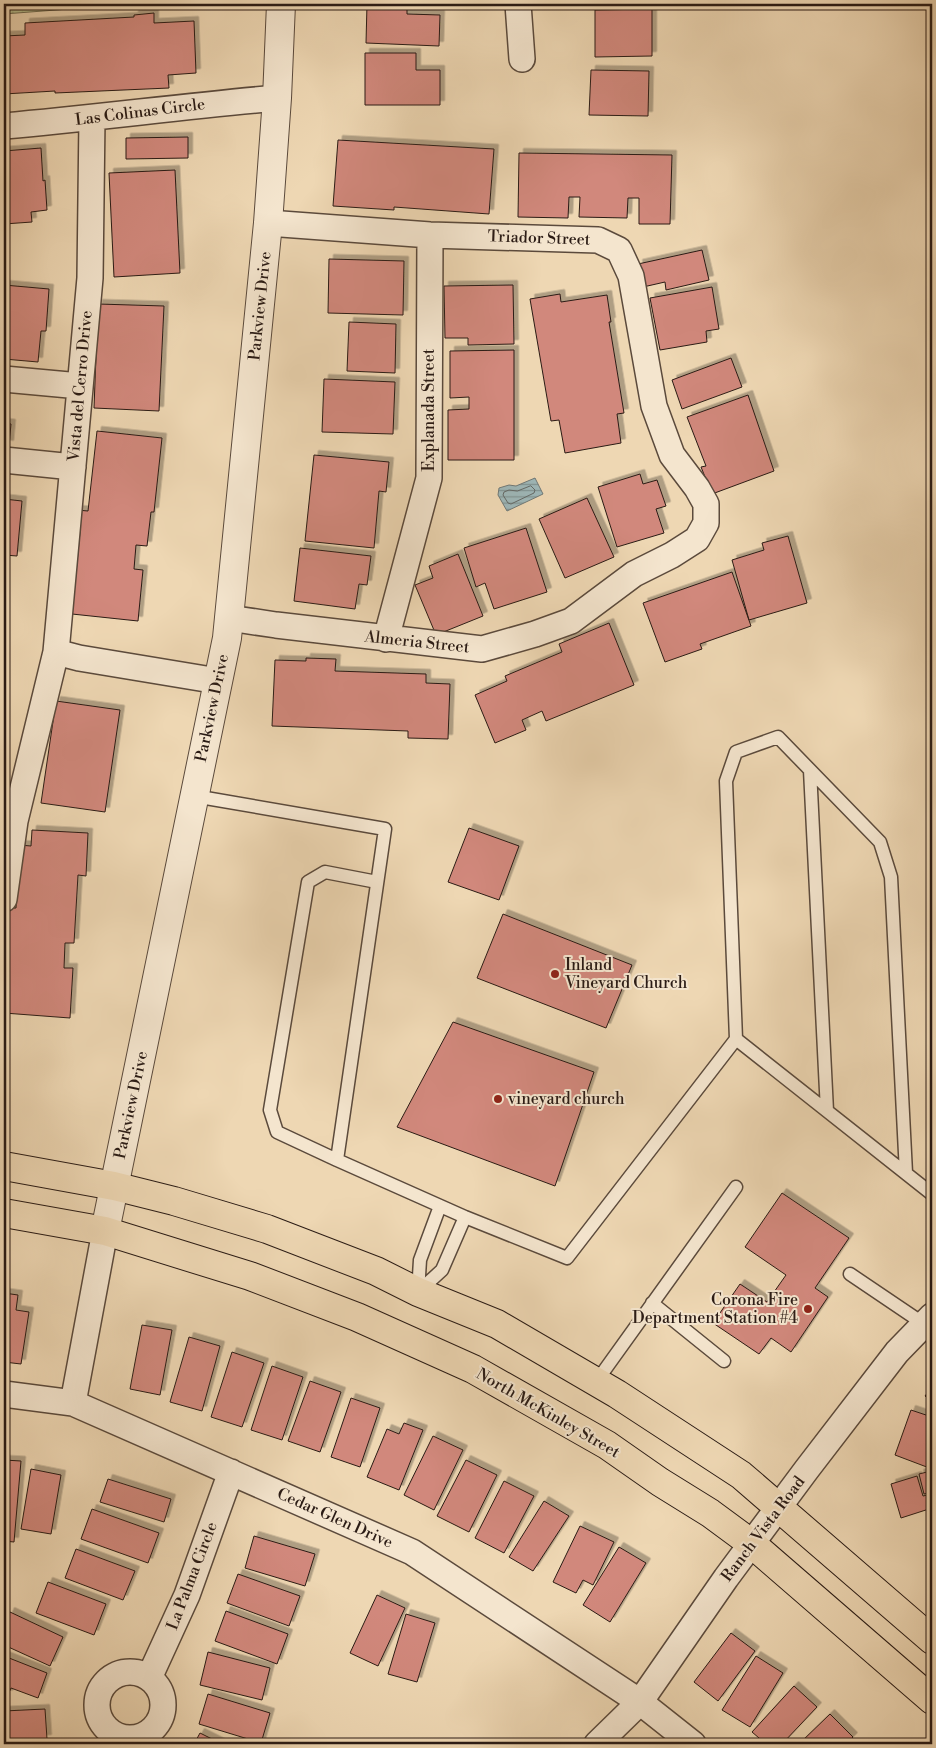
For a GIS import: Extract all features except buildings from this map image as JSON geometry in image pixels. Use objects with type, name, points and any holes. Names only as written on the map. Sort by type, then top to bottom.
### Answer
[{"type":"main road","points":[[4,1166],[114,1186],[174,1201],[267,1229],[376,1271],[418,1292],[497,1324],[617,1394],[740,1475],[932,1640]]},
{"type":"main road","name":"North McKinley Street","points":[[4,1212],[104,1231],[250,1276],[357,1317],[474,1369],[607,1445],[660,1482],[705,1510],[752,1544],[932,1700]]},
{"type":"street","name":"Parkview Drive","points":[[73,1403],[104,1231],[227,638],[268,223],[277,98],[281,4]]},
{"type":"street","points":[[518,4],[522,59]]},
{"type":"street","name":"Las Colinas Circle","points":[[4,126],[277,98]]},
{"type":"street","name":"Vista del Cerro Drive","points":[[4,898],[9,821],[56,652],[90,278],[92,118]]},
{"type":"street","name":"Triador Street","points":[[268,223],[430,235],[598,240],[619,250],[631,276],[654,406],[672,455],[697,488],[706,504],[706,523],[697,538]]},
{"type":"street","name":"Explanada Street","points":[[386,639],[429,478],[430,235]]},
{"type":"street","points":[[4,379],[80,386]]},
{"type":"street","points":[[4,460],[73,467]]},
{"type":"street","name":"Almeria Street","points":[[229,618],[386,639],[482,649],[535,634],[571,621],[634,574],[672,555],[697,538]]},
{"type":"street","points":[[56,652],[79,658],[218,680]]},
{"type":"street","name":"Ranch Vista Road","points":[[597,1744],[640,1702],[726,1578],[897,1352],[928,1320]]},
{"type":"street","name":"Cedar Glen Drive","points":[[4,1394],[73,1403],[412,1552],[640,1702],[693,1744]]},
{"type":"street","name":"La Palma Circle","points":[[149,1678],[186,1595],[231,1472]]},
{"type":"lane","points":[[377,882],[324,872],[308,882],[270,1110],[277,1132],[465,1217],[567,1258],[736,1039],[726,781],[736,752],[778,737],[880,842],[891,877],[906,1173]]},
{"type":"lane","points":[[810,770],[827,1111]]},
{"type":"lane","points":[[194,796],[385,829],[337,1160]]},
{"type":"lane","points":[[736,1039],[932,1194]]},
{"type":"lane","points":[[596,1382],[736,1187]]},
{"type":"lane","points":[[418,1292],[420,1260],[440,1206]]},
{"type":"lane","points":[[418,1292],[442,1270],[465,1217]]},
{"type":"lane","points":[[850,1274],[928,1320]]},
{"type":"lane","points":[[652,1303],[724,1361]]},
{"type":"green space","points":[[4,4],[134,4],[4,14]]},
{"type":"water","points":[[535,478],[543,494],[507,511],[498,495],[499,488],[509,485],[516,486]]},
{"type":"place","name":"Inland Vineyard Church","points":[[555,974]]},
{"type":"place","name":"vineyard church","points":[[498,1099]]},
{"type":"place","name":"Corona Fire Department Station #4","points":[[808,1309]]}]
